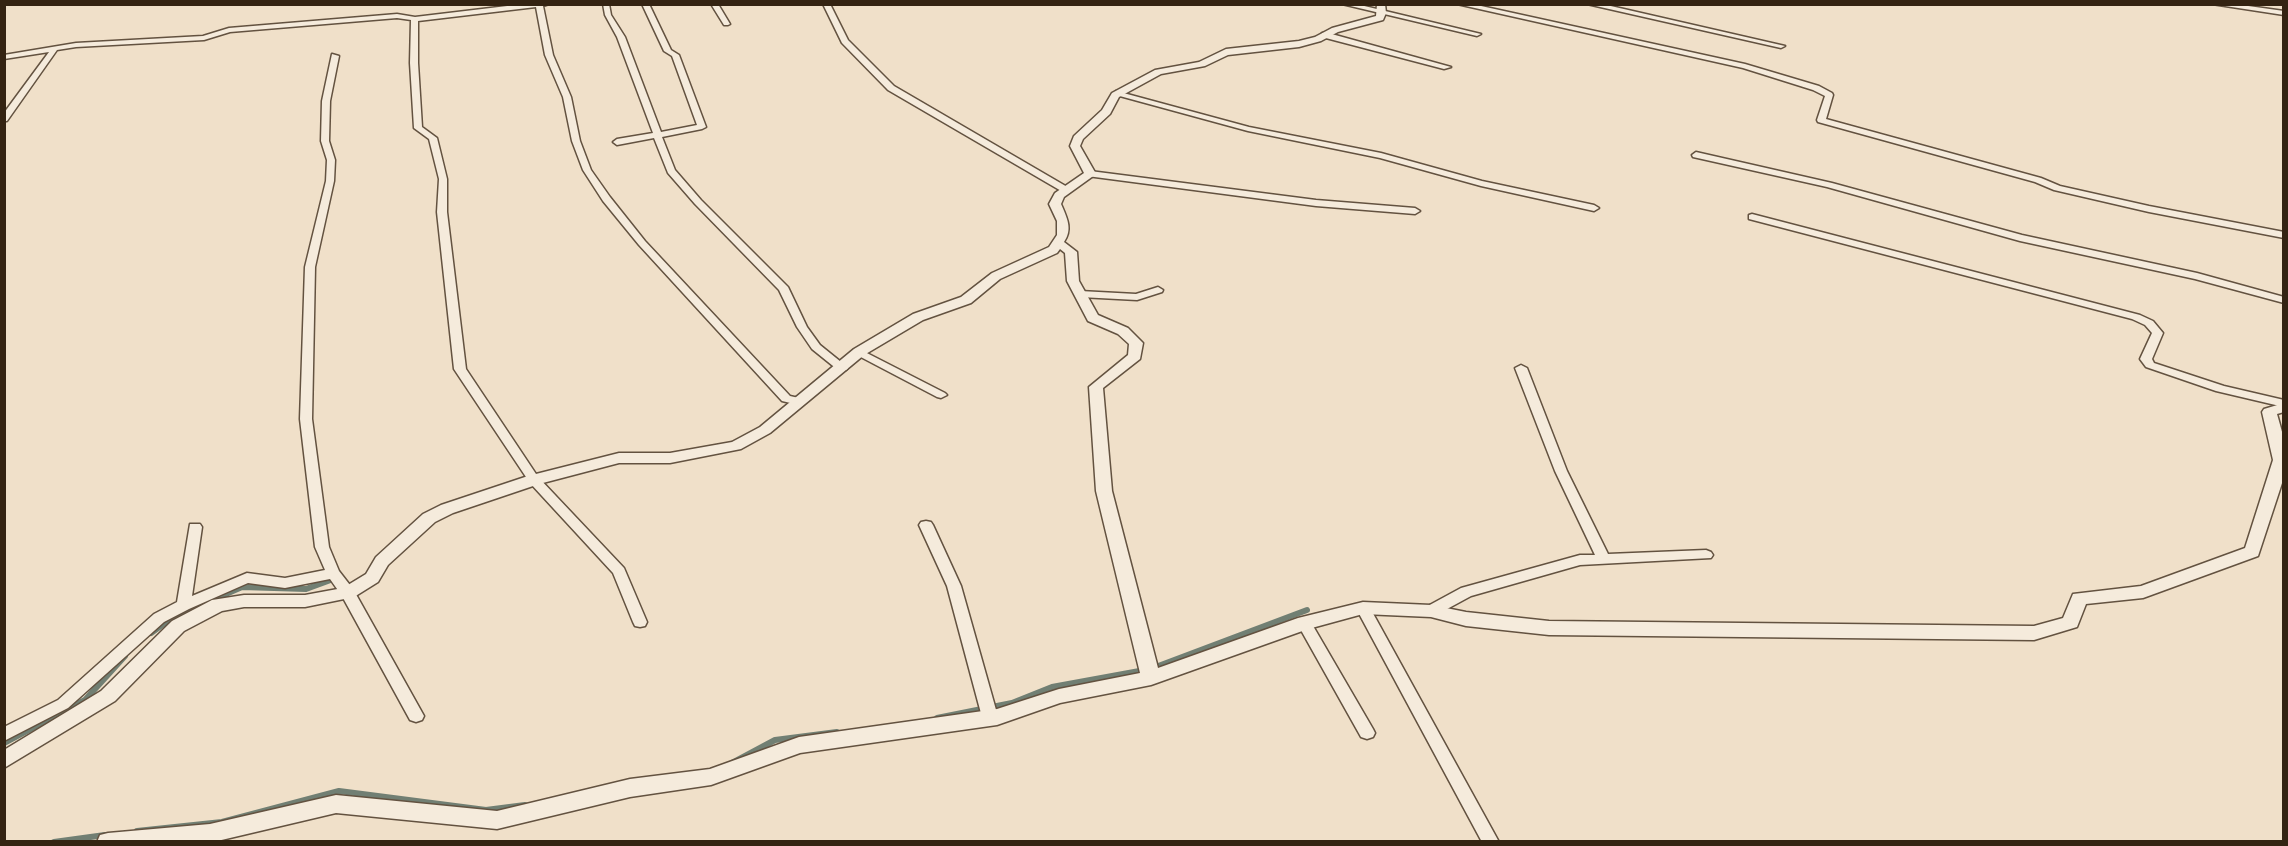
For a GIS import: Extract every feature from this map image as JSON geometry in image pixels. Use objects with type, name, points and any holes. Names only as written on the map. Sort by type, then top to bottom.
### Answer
[{"type":"street","points":[[397,16],[398,4]]},
{"type":"street","points":[[606,4],[609,15],[621,37],[671,171],[698,202],[784,289],[802,327],[812,341],[842,368]]},
{"type":"street","points":[[617,142],[702,127],[675,55],[668,51],[645,4]]},
{"type":"street","points":[[714,4],[726,24]]},
{"type":"street","points":[[826,4],[845,41],[891,88],[1066,190]]},
{"type":"street","points":[[1346,4],[1382,9],[1477,34]]},
{"type":"street","points":[[1460,4],[1745,66],[1816,88],[1830,95],[1821,120],[2038,180],[2057,188],[2149,209],[2283,234]]},
{"type":"street","points":[[1590,4],[1781,46]]},
{"type":"street","points":[[2215,4],[2283,13]]},
{"type":"street","points":[[4,57],[55,48],[204,38],[229,30],[397,16],[415,19],[543,5],[549,55],[567,97],[576,141],[587,170],[606,199],[642,243],[786,399],[799,401]]},
{"type":"street","points":[[1090,174],[1075,146],[1076,142],[1106,112],[1115,95],[1158,72],[1202,64],[1226,52],[1299,44],[1335,30],[1380,18],[1382,9]]},
{"type":"street","points":[[415,19],[414,63],[418,128],[433,138],[443,178],[442,212],[460,369],[534,480],[619,571],[640,622]]},
{"type":"street","points":[[1325,35],[1447,67]]},
{"type":"street","points":[[4,119],[55,48]]},
{"type":"street","points":[[335,56],[326,101],[325,141],[331,160],[330,181],[310,267],[306,419],[322,547],[333,573],[348,593],[416,716]]},
{"type":"street","points":[[1119,93],[1237,126],[1381,156],[1481,183],[1594,208]]},
{"type":"street","points":[[1696,155],[1828,185],[2020,238],[2197,276],[2283,300]]},
{"type":"street","points":[[4,760],[108,696],[178,626],[218,605],[244,601],[305,601],[348,593],[372,578],[382,561],[429,518],[447,509],[534,480],[618,458],[670,458],[736,446],[765,429],[859,352],[918,317],[966,300],[996,276],[1053,250],[1063,235],[1063,221],[1055,204],[1059,195],[1090,174],[1316,203],[1415,211]]},
{"type":"street","points":[[1752,216],[2136,317],[2149,323],[2158,333],[2146,359],[2150,365],[2220,389],[2283,405]]},
{"type":"street","points":[[1057,244],[1071,252],[1073,281],[1093,318],[1123,331],[1136,344],[1135,356],[1096,387],[1104,491],[1149,670]]},
{"type":"street","points":[[1080,294],[1137,297],[1158,290]]},
{"type":"street","points":[[859,352],[941,395]]},
{"type":"street","points":[[1521,368],[1561,471],[1604,559]]},
{"type":"street","points":[[108,842],[210,833],[336,804],[497,820],[630,788],[711,777],[799,744],[990,717],[1304,623],[1363,608],[1431,611],[1466,620],[1549,628],[2034,633],[2071,621],[2079,598],[2143,592],[2252,552],[2281,460],[2269,412],[2283,405]]},
{"type":"street","points":[[926,525],[954,586],[990,717]]},
{"type":"street","points":[[184,605],[195,527]]},
{"type":"street","points":[[1431,611],[1466,592],[1580,560],[1706,555]]},
{"type":"street","points":[[4,735],[63,704],[159,618],[184,605],[247,578],[285,582],[333,573]]},
{"type":"street","points":[[1363,608],[1491,842]]},
{"type":"street","points":[[1304,623],[1367,733]]},
{"type":"waterway","points":[[151,633],[173,617],[242,587],[306,589],[336,578]]},
{"type":"waterway","points":[[1153,668],[1307,610]]},
{"type":"waterway","points":[[4,743],[85,700],[125,656]]},
{"type":"waterway","points":[[937,718],[1012,703],[1052,687],[1145,670]]},
{"type":"waterway","points":[[732,763],[775,740],[837,732]]},
{"type":"waterway","points":[[137,831],[222,822],[339,791],[486,810],[525,805]]},
{"type":"waterway","points":[[54,842],[105,835]]}]
